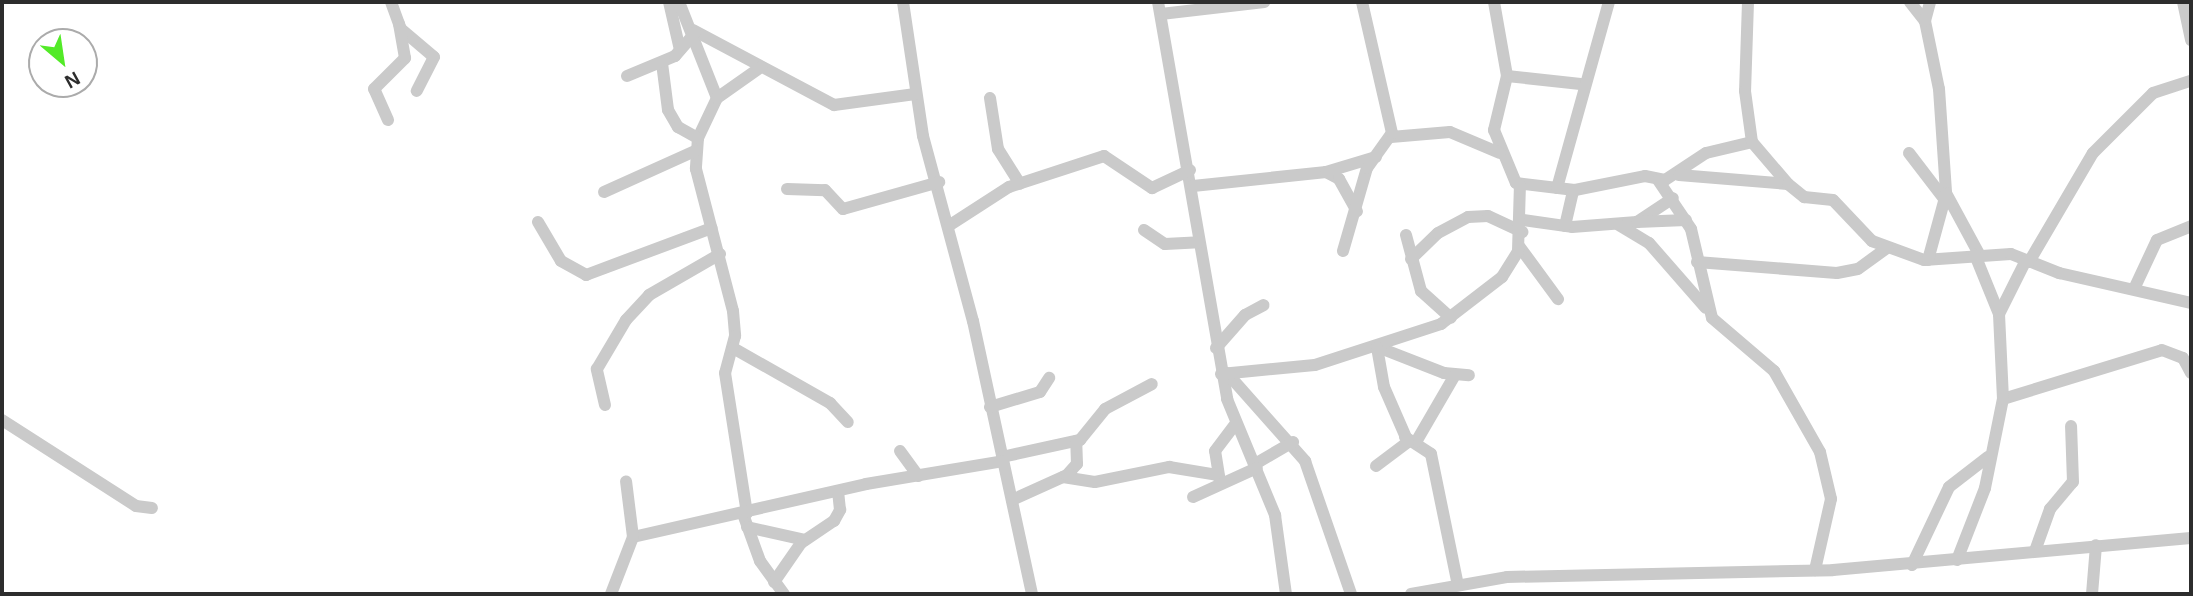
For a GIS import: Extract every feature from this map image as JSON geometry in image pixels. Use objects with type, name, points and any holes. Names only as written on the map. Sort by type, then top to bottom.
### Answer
[{"type":"street","points":[[388,120],[374,89],[405,58],[399,24],[391,2]]},
{"type":"street","points":[[669,2],[680,50]]},
{"type":"street","points":[[679,2],[694,31],[717,99]]},
{"type":"street","points":[[903,2],[915,94],[950,225],[1032,594]]},
{"type":"street","points":[[1264,2],[1160,8],[1193,186],[1216,348],[1236,424],[1276,515],[1286,594]]},
{"type":"street","points":[[1362,2],[1391,137]]},
{"type":"street","points":[[1224,373],[1314,365],[1378,348],[1451,318],[1502,277],[1519,246],[1522,226],[1520,185],[1500,153],[1495,115],[1507,76],[1494,2]]},
{"type":"street","points":[[1557,188],[1581,84],[1609,2]]},
{"type":"street","points":[[1748,2],[1745,91],[1752,142],[1788,184],[1804,197],[1833,200],[1864,235],[1887,248],[1928,260],[1977,254],[2027,261],[2191,303]]},
{"type":"street","points":[[1910,2],[1925,21]]},
{"type":"street","points":[[1928,260],[1946,197],[1945,125],[1925,21],[1930,2]]},
{"type":"street","points":[[2183,2],[2191,40]]},
{"type":"street","points":[[399,24],[434,57],[417,91]]},
{"type":"street","points":[[627,76],[662,63],[680,50],[694,31]]},
{"type":"street","points":[[694,31],[834,106],[915,94]]},
{"type":"street","points":[[662,63],[668,110],[678,127],[696,144]]},
{"type":"street","points":[[761,67],[717,99],[696,144],[712,228],[733,311],[733,348],[726,388],[746,518],[774,582],[785,594]]},
{"type":"street","points":[[1507,76],[1581,84]]},
{"type":"street","points":[[1999,314],[2027,261],[2093,153],[2153,93],[2191,80]]},
{"type":"street","points":[[990,98],[998,149],[1020,184]]},
{"type":"street","points":[[1343,251],[1357,212],[1363,181],[1391,137],[1450,132],[1500,153]]},
{"type":"street","points":[[1679,175],[1706,153],[1752,142]]},
{"type":"street","points":[[604,192],[696,144]]},
{"type":"street","points":[[1909,153],[1946,197],[1977,254],[1999,314],[2003,399],[1988,457],[1985,488],[1957,560]]},
{"type":"street","points":[[950,225],[985,198],[1104,156],[1152,188],[1190,170]]},
{"type":"street","points":[[1193,186],[1326,172],[1376,157]]},
{"type":"street","points":[[1326,172],[1339,179],[1357,212]]},
{"type":"street","points":[[1520,185],[1573,190],[1645,176],[1658,180],[1679,175],[1788,184]]},
{"type":"street","points":[[1658,180],[1686,220],[1706,308]]},
{"type":"street","points":[[786,189],[825,190],[843,209],[939,182]]},
{"type":"street","points":[[1565,226],[1573,190]]},
{"type":"street","points":[[1637,222],[1673,198]]},
{"type":"street","points":[[1411,259],[1438,233],[1468,217],[1488,216],[1522,226],[1618,225],[1686,220]]},
{"type":"street","points":[[538,222],[561,261],[586,275],[712,228]]},
{"type":"street","points":[[1618,225],[1649,243],[1737,345],[1780,377],[1820,452],[1831,499],[1815,570]]},
{"type":"street","points":[[2134,289],[2157,240],[2191,226]]},
{"type":"street","points":[[1144,230],[1164,244],[1199,242]]},
{"type":"street","points":[[1406,234],[1421,291],[1451,318]]},
{"type":"street","points":[[1519,246],[1558,299]]},
{"type":"street","points":[[1697,262],[1838,273],[1858,269],[1887,248]]},
{"type":"street","points":[[605,405],[597,369],[626,320],[649,295],[720,254]]},
{"type":"street","points":[[1216,348],[1245,315],[1264,305]]},
{"type":"street","points":[[733,348],[830,403],[848,422]]},
{"type":"street","points":[[1376,466],[1405,448],[1462,375],[1378,348]]},
{"type":"street","points":[[1378,348],[1378,370],[1411,440],[1431,454],[1458,585]]},
{"type":"street","points":[[2003,399],[2162,350],[2183,358],[2191,373]]},
{"type":"street","points":[[1224,373],[1293,442],[1325,510],[1352,594]]},
{"type":"street","points":[[990,407],[1040,392],[1049,378]]},
{"type":"street","points":[[633,537],[746,518],[838,491],[1002,459],[1076,441],[1105,409],[1153,384]]},
{"type":"street","points":[[2,420],[129,501],[152,508]]},
{"type":"street","points":[[1219,479],[1215,451],[1236,424]]},
{"type":"street","points":[[2035,551],[2050,509],[2073,482],[2071,426]]},
{"type":"street","points":[[1012,500],[1063,477],[1077,464],[1076,441]]},
{"type":"street","points":[[1193,497],[1219,479],[1256,466],[1293,442]]},
{"type":"street","points":[[900,451],[918,476]]},
{"type":"street","points":[[1912,565],[1950,487],[1988,457]]},
{"type":"street","points":[[1063,477],[1095,482],[1169,467],[1219,479]]},
{"type":"street","points":[[611,594],[633,537],[626,481]]},
{"type":"street","points":[[774,582],[805,540],[834,521],[840,510],[838,491]]},
{"type":"street","points":[[746,518],[805,540]]},
{"type":"street","points":[[1411,594],[1507,577],[1815,570],[1912,565],[2096,545],[2191,538]]},
{"type":"street","points":[[2092,594],[2096,545]]}]
